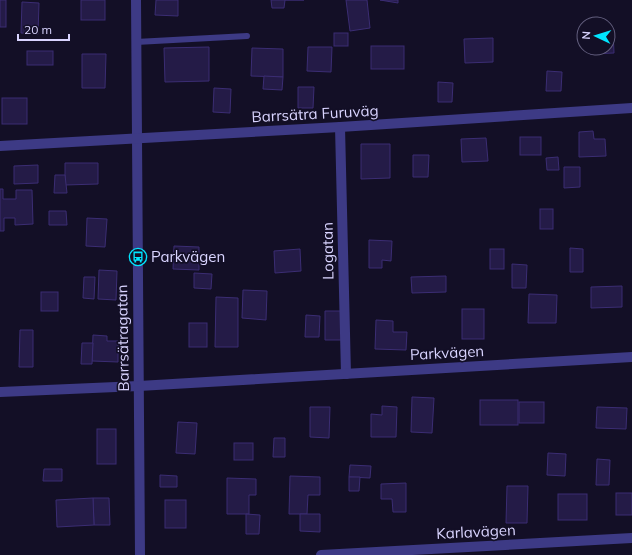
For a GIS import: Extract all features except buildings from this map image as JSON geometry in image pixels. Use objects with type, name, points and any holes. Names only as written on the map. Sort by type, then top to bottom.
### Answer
[{"type":"street","name":"Barrsätragatan","points":[[136,0],[140,555]]},
{"type":"street","name":"Barrsätra Furuväg","points":[[0,146],[340,127],[632,108]]},
{"type":"street","name":"Logatan","points":[[340,127],[346,374]]},
{"type":"street","name":"Parkvägen","points":[[0,392],[139,386],[632,357]]},
{"type":"street","name":"Karlavägen","points":[[321,555],[632,538]]},
{"type":"lane","points":[[136,42],[247,36]]},
{"type":"place","name":"Parkvägen","points":[[138,257]]}]
